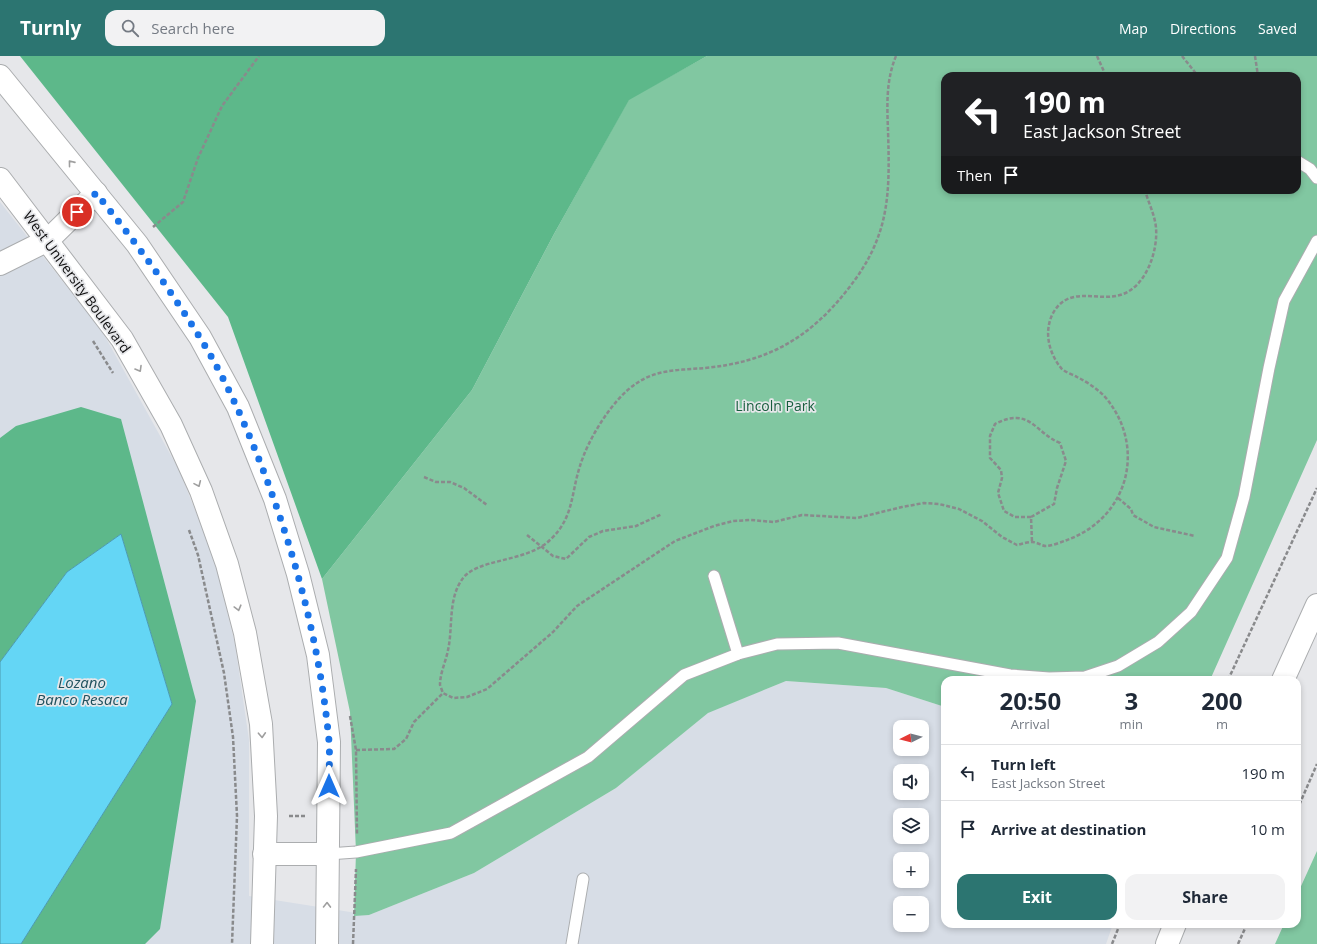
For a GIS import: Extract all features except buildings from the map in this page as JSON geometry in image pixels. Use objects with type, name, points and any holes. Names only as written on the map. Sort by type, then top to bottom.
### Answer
[{"type":"main road","points":[[0,76],[137,244],[200,337],[238,407],[274,499],[298,574],[318,655],[329,742],[327,944]]},
{"type":"main road","name":"West University Boulevard","points":[[0,179],[48,240],[122,340],[171,425],[201,491],[227,564],[245,633],[261,724],[266,816],[262,944]]},
{"type":"main road","points":[[0,264],[48,240],[96,193]]},
{"type":"main road","points":[[1285,676],[1317,606]]},
{"type":"main road","points":[[264,854],[328,854]]},
{"type":"main road","points":[[1167,944],[1173,928]]},
{"type":"lane","points":[[1301,163],[1310,169],[1317,178]]},
{"type":"lane","points":[[1088,676],[1118,666],[1158,642],[1191,612],[1227,558],[1244,497],[1269,368],[1284,301],[1317,241]]},
{"type":"lane","points":[[714,576],[738,654]]},
{"type":"lane","points":[[328,854],[356,852],[451,833],[588,757],[684,675],[738,654],[777,644],[838,642],[1010,674],[1030,676]]},
{"type":"lane","points":[[572,944],[583,879]]},
{"type":"path","points":[[137,244],[149,230],[183,202],[198,158],[222,106],[259,56]]},
{"type":"path","points":[[896,56],[890,71],[888,94],[889,183],[886,210],[877,239],[865,264],[848,289],[830,310],[809,330],[790,344],[768,354],[746,362],[726,366],[664,372],[647,376],[634,384],[617,401],[600,425],[580,465],[572,506],[551,539],[524,556],[480,566],[468,572],[460,582],[452,611],[448,649],[440,686],[443,693],[453,698],[467,697],[487,689],[553,632],[577,606],[674,541],[714,526],[733,521],[751,520],[774,522],[802,515],[857,518],[924,503],[939,504],[959,508],[982,521],[1002,537],[1017,545],[1032,542],[1047,546],[1068,540],[1098,522],[1111,510],[1118,498],[1125,478],[1128,455],[1127,440],[1122,425],[1105,396],[1093,386],[1062,370],[1053,356],[1048,342],[1048,329],[1052,315],[1061,303],[1072,297],[1088,295],[1120,295],[1132,289],[1141,279],[1150,266],[1155,248],[1156,234],[1156,227],[1146,194]]},
{"type":"path","points":[[1097,56],[1104,72]]},
{"type":"path","points":[[1182,56],[1195,72]]},
{"type":"path","points":[[1255,56],[1257,72]]},
{"type":"path","points":[[91,337],[114,374]]},
{"type":"path","points":[[1004,419],[1028,420],[1035,424],[1042,430],[1046,437],[1060,443],[1066,461],[1059,480],[1054,504],[1031,517],[1015,517],[1007,514],[1002,507],[998,493],[1002,478],[1001,470],[990,458],[990,436],[995,424],[1004,419]]},
{"type":"path","points":[[424,477],[436,482],[450,482],[464,488],[487,505]]},
{"type":"path","points":[[1230,676],[1317,488]]},
{"type":"path","points":[[1118,498],[1131,510],[1133,515],[1154,527],[1195,536]]},
{"type":"path","points":[[527,535],[553,556],[566,559],[589,537],[603,531],[636,526],[662,514]]},
{"type":"path","points":[[1031,517],[1032,542]]},
{"type":"path","points":[[188,528],[198,556],[224,673],[233,737],[237,816],[232,944]]},
{"type":"path","points":[[356,750],[394,749],[406,739],[414,722],[443,693]]},
{"type":"path","points":[[1301,801],[1317,764]]},
{"type":"path","points":[[237,816],[356,816]]},
{"type":"path","points":[[1112,944],[1118,928]]},
{"type":"path","points":[[1238,944],[1245,928]]},
{"type":"shaded area","points":[[0,202],[102,331],[179,470],[213,555],[235,644],[249,740],[249,896],[369,915],[474,873],[616,788],[709,712],[786,681],[886,688],[941,706],[941,928],[1112,928],[1106,944],[0,944]]},
{"type":"green space","points":[[20,56],[707,56],[629,100],[554,234],[472,390],[322,579],[228,317]]},
{"type":"green space","name":"Lincoln Park","points":[[707,56],[1317,56],[1317,440],[1212,676],[941,676],[941,706],[886,688],[786,681],[708,713],[616,788],[474,873],[369,915],[354,916],[356,852],[350,712],[322,579],[472,390],[554,234],[629,99]]},
{"type":"green space","points":[[81,407],[121,419],[196,701],[160,929],[145,944],[21,944],[172,704],[121,534],[67,572],[0,662],[0,438],[16,426]]},
{"type":"green space","points":[[1317,851],[1317,944],[1275,944],[1282,928],[1301,928],[1301,886]]},
{"type":"water","name":"Lozano Banco Resaca","points":[[121,534],[172,704],[21,944],[0,944],[0,662],[67,572]]},
{"type":"route","points":[[77,212],[96,193],[137,244],[200,337],[238,407],[274,499],[298,574],[318,655],[329,742],[329,786]]}]
